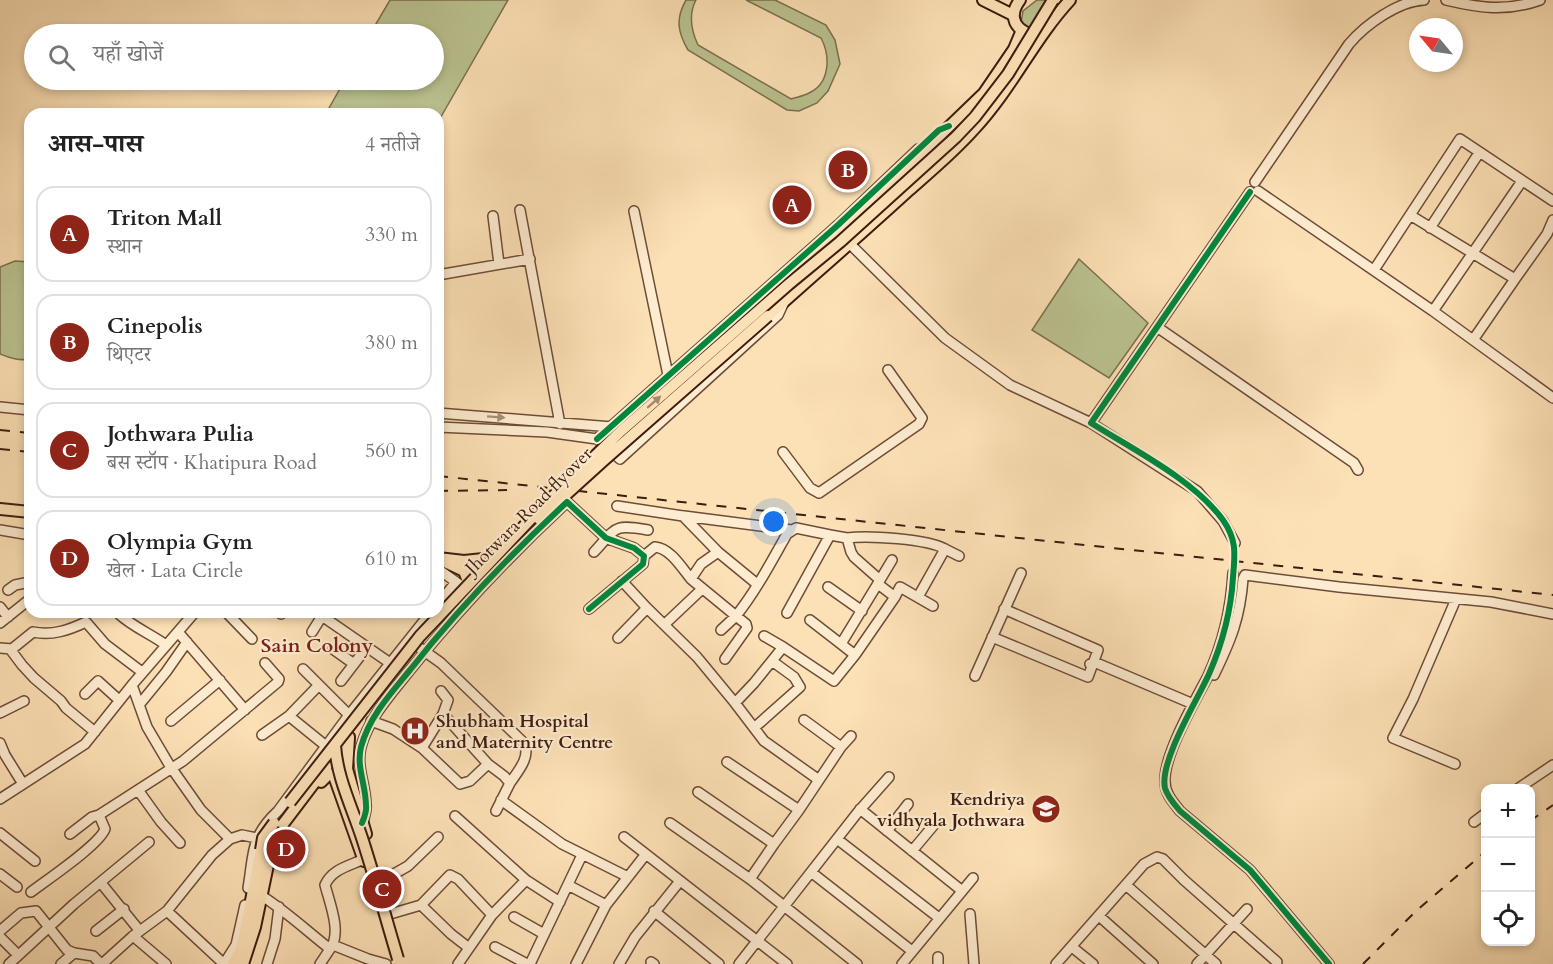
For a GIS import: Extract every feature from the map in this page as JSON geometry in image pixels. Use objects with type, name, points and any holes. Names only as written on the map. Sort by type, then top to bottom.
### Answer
[{"type":"main road","points":[[983,0],[1013,15]]},
{"type":"main road","points":[[1020,0],[1013,15],[1016,24],[1022,30],[1034,35],[1042,33]]},
{"type":"main road","points":[[1052,0],[1055,15]]},
{"type":"main road","name":"Jhotwara Road flyover","points":[[444,614],[471,589],[492,558],[621,431],[840,242],[956,137],[975,117],[1008,74],[1052,0]]},
{"type":"main road","name":"Jhotwara Road flyover","points":[[303,795],[416,650],[528,530],[604,460],[850,244],[975,129],[1022,69],[1055,15],[1070,0]]},
{"type":"main road","name":"Jhotwara Road flyover","points":[[789,284],[800,265],[846,226],[984,93],[1014,49],[1022,30]]},
{"type":"main road","points":[[0,509],[24,511]]},
{"type":"main road","points":[[444,559],[464,561],[492,558]]},
{"type":"main road","points":[[444,561],[464,571],[471,589]]},
{"type":"main road","name":"Jhotwara Road flyover","points":[[277,826],[286,807],[331,746],[420,636],[440,618]]},
{"type":"main road","points":[[349,737],[347,769],[390,914],[399,963]]},
{"type":"main road","points":[[331,746],[368,858],[399,963]]},
{"type":"main road","points":[[243,964],[251,944],[262,896],[266,833],[277,826],[303,795],[308,797],[329,774],[334,776],[364,859],[393,960],[399,963]]},
{"type":"main road","points":[[233,964],[244,936],[265,852],[272,843],[277,826]]},
{"type":"street","points":[[1091,423],[1254,188],[1348,44],[1370,23],[1389,12],[1424,0]]},
{"type":"street","points":[[1446,0],[1478,8],[1502,9],[1535,2]]},
{"type":"street","points":[[597,439],[838,225],[939,130],[949,126]]},
{"type":"street","points":[[1374,270],[1460,139],[1553,201]]},
{"type":"street","points":[[1430,228],[1479,153]]},
{"type":"street","points":[[1433,311],[1522,181]]},
{"type":"street","points":[[1254,188],[1433,311],[1553,398]]},
{"type":"street","points":[[520,210],[560,424]]},
{"type":"street","points":[[634,211],[668,375]]},
{"type":"street","points":[[1410,215],[1515,279]]},
{"type":"street","points":[[493,216],[499,264]]},
{"type":"street","points":[[1473,340],[1547,234],[1553,220]]},
{"type":"street","points":[[850,244],[945,338],[1010,385],[1091,423],[1197,491],[1223,521],[1235,543]]},
{"type":"street","points":[[444,274],[530,260]]},
{"type":"street","points":[[444,414],[547,427],[597,439],[620,459],[778,315],[785,300]]},
{"type":"street","points":[[1157,327],[1354,463],[1358,470]]},
{"type":"street","points":[[783,452],[810,488],[819,494],[919,424],[922,418],[888,370]]},
{"type":"street","points":[[0,407],[24,409]]},
{"type":"street","points":[[444,427],[547,427],[560,424],[612,427]]},
{"type":"street","points":[[361,818],[367,808],[359,756],[371,721],[471,589],[567,502],[606,538],[634,548],[644,556]]},
{"type":"street","points":[[617,506],[792,530]]},
{"type":"street","points":[[683,516],[718,552],[757,584]]},
{"type":"street","points":[[594,552],[617,528],[622,526],[648,530]]},
{"type":"street","points":[[721,630],[752,596],[787,534],[796,528],[847,538],[864,536],[932,544],[959,556]]},
{"type":"street","points":[[0,530],[24,534]]},
{"type":"street","points":[[787,613],[830,535]]},
{"type":"street","points":[[847,538],[854,556],[895,597]]},
{"type":"street","points":[[589,609],[643,564],[644,556],[655,547],[661,547],[702,589],[746,624],[747,628],[725,659]]},
{"type":"street","points":[[918,597],[945,549]]},
{"type":"street","points":[[691,579],[701,564],[718,552]]},
{"type":"street","points":[[841,644],[892,560]]},
{"type":"street","points":[[444,573],[471,589]]},
{"type":"street","points":[[975,676],[1021,573]]},
{"type":"street","points":[[1233,573],[1232,598],[1226,630],[1208,675],[1192,704],[1165,775],[1165,788],[1170,800],[1180,811],[1250,870],[1329,964]]},
{"type":"street","points":[[1213,677],[1232,639],[1245,574],[1339,587],[1491,602],[1553,614]]},
{"type":"street","points":[[622,581],[697,657],[764,741],[819,780]]},
{"type":"street","points":[[444,597],[456,582]]},
{"type":"street","points":[[8,590],[15,585],[24,583]]},
{"type":"street","points":[[828,587],[862,611]]},
{"type":"street","points":[[764,636],[834,681],[855,655],[900,587],[933,606]]},
{"type":"street","points":[[665,624],[702,589]]},
{"type":"street","points":[[1455,764],[1393,738],[1413,699],[1456,599]]},
{"type":"street","points":[[0,607],[4,620],[24,604]]},
{"type":"street","points":[[618,638],[647,608]]},
{"type":"street","points":[[992,637],[1088,677],[1098,650],[1005,609]]},
{"type":"street","points":[[83,618],[105,644],[142,672]]},
{"type":"street","points":[[123,618],[166,645]]},
{"type":"street","points":[[0,799],[85,744],[142,672],[190,618]]},
{"type":"street","points":[[232,618],[252,639]]},
{"type":"street","points":[[312,632],[321,618]]},
{"type":"street","points":[[328,618],[390,663]]},
{"type":"street","points":[[167,911],[224,964],[236,945],[247,896],[256,838],[264,825],[331,746],[349,715],[427,618]]},
{"type":"street","points":[[810,620],[855,655]]},
{"type":"street","points":[[86,622],[69,630],[52,633],[33,632],[3,648],[66,708],[95,732]]},
{"type":"street","points":[[178,632],[245,710]]},
{"type":"street","points":[[409,640],[449,670],[524,743],[527,749],[526,756],[496,811]]},
{"type":"street","points":[[139,705],[187,642]]},
{"type":"street","points":[[341,681],[367,647]]},
{"type":"street","points":[[735,703],[783,647]]},
{"type":"street","points":[[333,649],[354,664]]},
{"type":"street","points":[[754,728],[800,687],[794,677],[772,661]]},
{"type":"street","points":[[1094,662],[1192,704]]},
{"type":"street","points":[[70,834],[92,817],[99,815],[172,769],[279,681],[265,663]]},
{"type":"street","points":[[303,669],[349,715]]},
{"type":"street","points":[[171,721],[220,680]]},
{"type":"street","points":[[84,694],[98,681],[119,700]]},
{"type":"street","points":[[132,685],[147,727],[172,769],[201,810],[230,839]]},
{"type":"street","points":[[262,735],[289,716],[319,686]]},
{"type":"street","points":[[422,748],[443,714],[448,700],[441,691]]},
{"type":"street","points":[[0,712],[24,700]]},
{"type":"street","points":[[443,714],[488,764],[510,783]]},
{"type":"street","points":[[289,716],[331,746]]},
{"type":"street","points":[[804,720],[842,747]]},
{"type":"street","points":[[371,721],[393,729],[422,748],[460,784],[470,781],[488,764]]},
{"type":"street","points":[[750,879],[851,736]]},
{"type":"street","points":[[1,746],[22,784]]},
{"type":"street","points":[[727,762],[799,810]]},
{"type":"street","points":[[1526,784],[1553,765]]},
{"type":"street","points":[[739,964],[860,809],[889,777]]},
{"type":"street","points":[[138,790],[161,822],[180,843]]},
{"type":"street","points":[[698,792],[774,844]]},
{"type":"street","points":[[501,800],[511,805],[540,829],[582,855],[628,877]]},
{"type":"street","points":[[887,831],[908,804]]},
{"type":"street","points":[[860,809],[961,891]]},
{"type":"street","points":[[31,892],[103,836],[105,829],[99,815]]},
{"type":"street","points":[[455,816],[526,880],[560,902]]},
{"type":"street","points":[[1474,822],[1481,816]]},
{"type":"street","points":[[670,823],[750,879],[857,964]]},
{"type":"street","points":[[912,851],[933,826]]},
{"type":"street","points":[[0,931],[21,913],[36,911],[67,950],[93,956],[101,964],[136,933],[167,911],[212,855],[230,839],[242,835],[272,843]]},
{"type":"street","points":[[380,882],[408,866],[438,837]]},
{"type":"street","points":[[624,837],[787,964]]},
{"type":"street","points":[[2,838],[35,861]]},
{"type":"street","points":[[837,839],[939,918]]},
{"type":"street","points":[[9,964],[74,904],[149,842]]},
{"type":"street","points":[[576,964],[606,905],[646,854]]},
{"type":"street","points":[[495,947],[528,964],[582,855]]},
{"type":"street","points":[[1056,964],[1152,857],[1163,859],[1277,962]]},
{"type":"street","points":[[320,964],[332,947],[335,928],[326,885],[331,875],[338,870],[364,859]]},
{"type":"street","points":[[811,872],[912,951]]},
{"type":"street","points":[[0,874],[17,887]]},
{"type":"street","points":[[390,914],[421,905],[450,875],[458,879],[492,915]]},
{"type":"street","points":[[902,964],[973,878]]},
{"type":"street","points":[[458,964],[492,915],[526,880]]},
{"type":"street","points":[[619,964],[654,911],[680,881]]},
{"type":"street","points":[[102,883],[124,909],[136,933],[166,964]]},
{"type":"street","points":[[568,885],[606,905]]},
{"type":"street","points":[[1126,885],[1216,964]]},
{"type":"street","points":[[262,896],[332,947],[386,964]]},
{"type":"street","points":[[421,905],[469,948]]},
{"type":"street","points":[[267,964],[275,939],[279,907]]},
{"type":"street","points":[[96,931],[124,909]]},
{"type":"street","points":[[1197,964],[1247,909]]},
{"type":"street","points":[[654,911],[719,964]]},
{"type":"street","points":[[970,914],[974,964]]},
{"type":"street","points":[[1099,916],[1153,964]]},
{"type":"street","points":[[514,917],[544,934]]},
{"type":"street","points":[[0,937],[18,955]]},
{"type":"street","points":[[1072,947],[1093,964]]},
{"type":"street","points":[[61,964],[74,953]]},
{"type":"street","points":[[111,956],[118,964]]},
{"type":"green space","points":[[390,0],[508,0],[444,112],[444,108],[329,108],[339,90],[444,90],[444,24],[376,24]]},
{"type":"green space","points":[[686,0],[696,0],[691,22],[698,45],[791,99],[805,95],[816,88],[825,76],[827,60],[821,38],[746,0],[775,0],[826,25],[835,40],[840,64],[828,91],[817,103],[799,111],[787,110],[688,50],[679,26],[680,13]]},
{"type":"green space","points":[[1037,0],[1046,0],[1031,27],[1025,27],[1021,22],[1023,11]]},
{"type":"green space","points":[[1079,259],[1148,323],[1109,378],[1032,330]]},
{"type":"green space","points":[[15,261],[24,262],[24,360],[0,354],[0,267]]},
{"type":"tunnel","points":[[1233,573],[1235,543]]},
{"type":"railway","points":[[0,430],[24,432]]},
{"type":"railway","points":[[0,449],[24,451]]},
{"type":"railway","points":[[444,477],[1553,595]]},
{"type":"railway","points":[[444,491],[507,490]]},
{"type":"railway","points":[[1535,818],[1553,805]]},
{"type":"railway","points":[[1363,964],[1416,911],[1481,855]]},
{"type":"cycle path","points":[[597,439],[838,225],[939,130],[949,126]]},
{"type":"cycle path","points":[[1250,192],[1091,423],[1180,479],[1211,505],[1228,527],[1233,541],[1234,561],[1226,626],[1209,674],[1173,747],[1165,776],[1165,788],[1180,811],[1250,870],[1329,964]]},
{"type":"cycle path","points":[[362,823],[366,808],[360,769],[361,747],[369,726],[381,706],[466,604],[505,562],[567,502],[606,538],[634,548],[644,556],[643,564],[589,609]]},
{"type":"place","name":"Cinepolis","points":[[848,170]]},
{"type":"place","name":"Triton Mall","points":[[792,205]]},
{"type":"place","name":"Shubham Hospital and Maternity Centre","points":[[415,731]]},
{"type":"place","name":"Kendriya vidhyala Jothwara","points":[[1046,809]]},
{"type":"place","name":"Olympia Gym","points":[[286,849]]},
{"type":"place","name":"Jothwara Pulia","points":[[382,889]]},
{"type":"district","name":"Sain Colony","points":[[317,645]]}]
